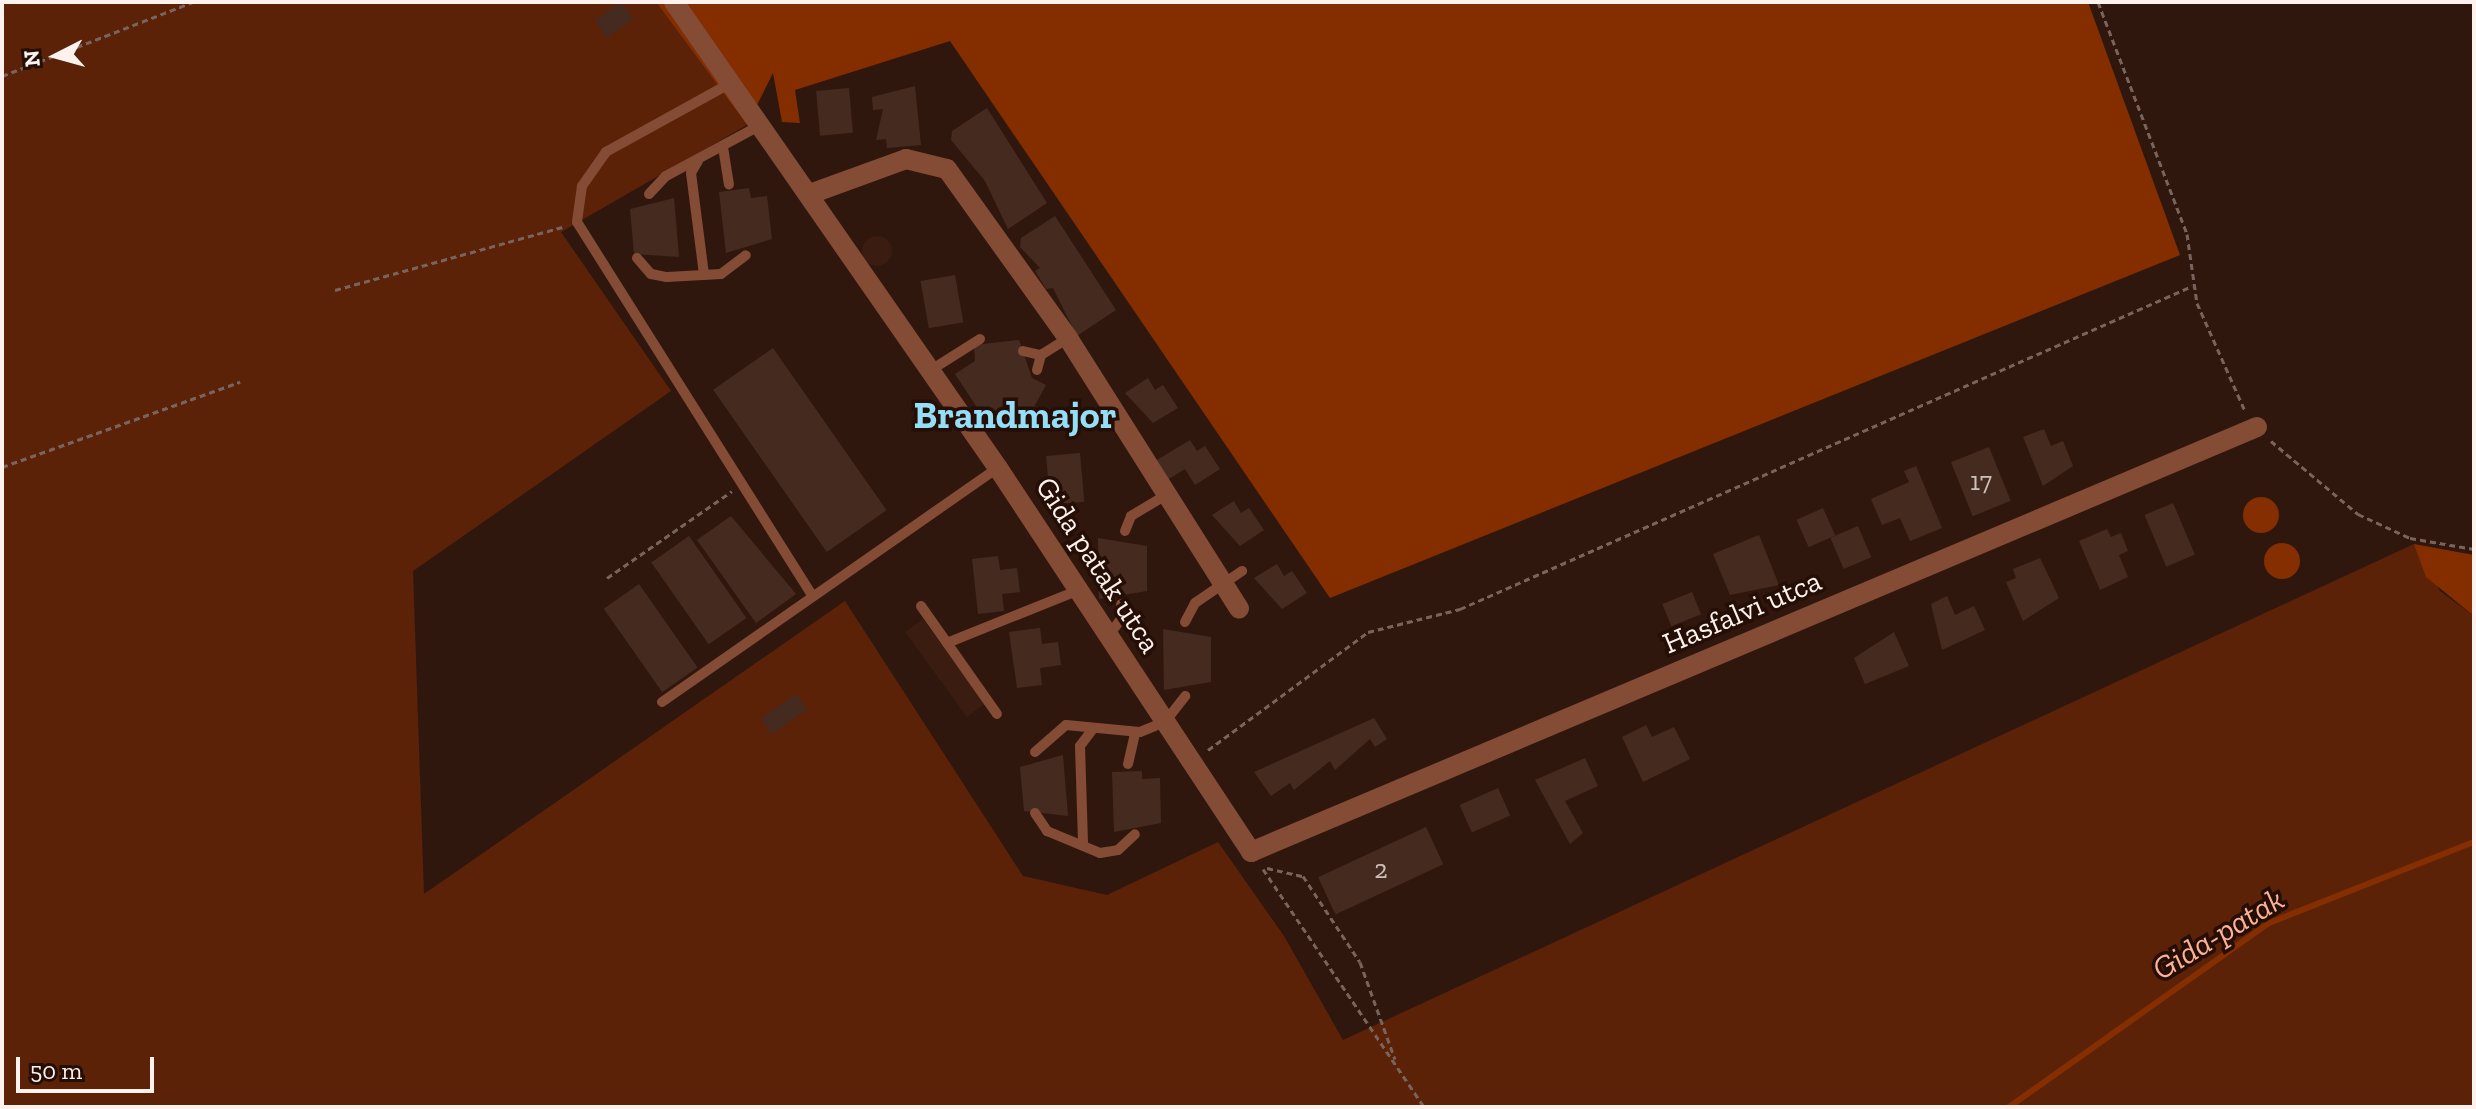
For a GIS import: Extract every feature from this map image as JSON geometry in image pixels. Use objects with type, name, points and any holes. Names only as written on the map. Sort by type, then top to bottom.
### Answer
[{"type":"street","name":"Gida patak utca","points":[[674,2],[998,468],[1256,860]]},
{"type":"street","points":[[810,194],[906,159],[938,163],[1068,338],[1164,496],[1239,609]]},
{"type":"street","name":"Hasfalvi utca","points":[[1256,860],[2257,427]]},
{"type":"lane","points":[[729,84],[606,152],[582,186],[577,222],[812,595]]},
{"type":"lane","points":[[649,194],[759,126]]},
{"type":"lane","points":[[723,147],[729,185]]},
{"type":"lane","points":[[698,161],[691,173],[704,275]]},
{"type":"lane","points":[[637,258],[659,276],[704,275],[729,271],[746,255]]},
{"type":"lane","points":[[1037,370],[1041,355],[1068,338]]},
{"type":"lane","points":[[931,370],[980,339]]},
{"type":"lane","points":[[1023,351],[1041,355]]},
{"type":"lane","points":[[662,702],[998,468]]},
{"type":"lane","points":[[1125,531],[1131,516],[1164,496]]},
{"type":"lane","points":[[1185,622],[1195,603],[1242,571]]},
{"type":"lane","points":[[947,643],[1080,590]]},
{"type":"lane","points":[[1110,634],[1123,616],[1121,604]]},
{"type":"lane","points":[[921,606],[997,714]]},
{"type":"lane","points":[[1035,752],[1061,727],[1135,734],[1165,722],[1185,696]]},
{"type":"lane","points":[[1083,842],[1080,746],[1093,729]]},
{"type":"lane","points":[[1128,764],[1135,734]]},
{"type":"lane","points":[[1035,813],[1047,831],[1083,842],[1105,853],[1135,834]]},
{"type":"path","points":[[2,76],[193,2]]},
{"type":"path","points":[[2098,2],[2187,234],[2192,286],[2230,385],[2257,427],[2358,514],[2410,538],[2474,549]]},
{"type":"path","points":[[335,290],[577,222]]},
{"type":"path","points":[[1193,763],[1368,632],[1460,609],[2192,286]]},
{"type":"path","points":[[2,467],[240,382]]},
{"type":"path","points":[[607,578],[744,483]]},
{"type":"path","points":[[1256,860],[1353,1011],[1397,1063],[1424,1107]]},
{"type":"path","points":[[1256,860],[1303,876],[1360,962],[1397,1063]]},
{"type":"shaded area","points":[[2,2],[656,2],[747,125],[561,232],[671,391],[413,571],[424,894],[845,601],[1023,876],[1107,895],[1218,842],[1284,936],[1343,1040],[2414,544],[2440,591],[2474,616],[2474,1107],[2,1107]]},
{"type":"shaded area","points":[[656,2],[2088,2],[2180,255],[1330,598],[950,41],[795,90],[800,123],[782,122],[773,73],[747,125]]},
{"type":"shaded area","points":[[877,236],[888,240],[892,251],[888,262],[877,266],[866,262],[862,251],[866,240]]},
{"type":"shaded area","points":[[2261,497],[2274,502],[2279,515],[2274,528],[2261,533],[2248,528],[2243,515],[2248,502]]},
{"type":"shaded area","points":[[2282,543],[2295,548],[2300,561],[2295,574],[2282,579],[2269,574],[2264,561],[2269,548]]},
{"type":"shaded area","points":[[2414,544],[2474,555],[2474,616],[2426,577]]},
{"type":"shaded area","points":[[923,619],[985,704],[967,717],[905,632]]},
{"type":"building","points":[[621,2],[633,19],[607,38],[595,20]]},
{"type":"building","points":[[915,86],[921,145],[887,148],[886,139],[876,140],[883,109],[873,110],[872,97]]},
{"type":"building","points":[[849,88],[853,133],[820,136],[816,91]]},
{"type":"building","points":[[987,108],[1047,203],[1008,229],[985,181],[951,140],[952,131]]},
{"type":"building","points":[[749,188],[751,198],[767,196],[772,239],[726,253],[719,192]]},
{"type":"building","points":[[674,198],[679,257],[634,254],[630,209]]},
{"type":"building","points":[[1055,216],[1116,310],[1077,336],[1053,288],[1046,289],[1035,271],[1040,268],[1020,247],[1021,238]]},
{"type":"building","points":[[955,275],[963,322],[929,328],[921,281]]},
{"type":"building","points":[[1019,340],[1032,378],[1046,385],[1027,420],[1015,415],[992,430],[955,374],[975,361],[974,345]]},
{"type":"building","points":[[773,348],[887,510],[827,552],[713,390]]},
{"type":"building","points":[[1148,378],[1155,390],[1163,385],[1178,408],[1153,423],[1125,393]]},
{"type":"building","points":[[2044,429],[2051,446],[2063,441],[2073,466],[2043,486],[2023,437]]},
{"type":"building","points":[[1190,440],[1197,451],[1205,446],[1220,469],[1195,485],[1185,469],[1164,482],[1152,463]]},
{"type":"building","points":[[1989,447],[2011,501],[1973,516],[1951,462]]},
{"type":"building","points":[[1080,453],[1084,502],[1050,505],[1046,456]]},
{"type":"building","points":[[1916,466],[1942,528],[1910,541],[1900,518],[1882,525],[1871,499],[1909,482],[1904,471]]},
{"type":"building","points":[[1234,501],[1241,513],[1249,508],[1264,530],[1240,546],[1212,515]]},
{"type":"building","points":[[2173,503],[2195,555],[2166,567],[2144,515]]},
{"type":"building","points":[[1823,508],[1835,535],[1809,547],[1797,520]]},
{"type":"building","points":[[731,516],[796,594],[756,623],[697,540]]},
{"type":"building","points":[[1858,526],[1871,557],[1844,569],[1830,538]]},
{"type":"building","points":[[2107,529],[2111,537],[2121,533],[2128,551],[2119,555],[2128,577],[2100,590],[2079,541]]},
{"type":"building","points":[[1759,535],[1779,585],[1730,595],[1713,554]]},
{"type":"building","points":[[689,536],[746,618],[709,644],[651,562]]},
{"type":"building","points":[[1098,538],[1147,546],[1147,591],[1099,599]]},
{"type":"building","points":[[998,556],[1000,570],[1017,568],[1020,592],[1002,594],[1004,611],[978,614],[972,559]]},
{"type":"building","points":[[2040,558],[2059,598],[2023,621],[2006,582],[2016,578],[2013,569]]},
{"type":"building","points":[[1277,564],[1284,576],[1292,571],[1307,593],[1282,609],[1254,578]]},
{"type":"building","points":[[639,584],[698,668],[662,692],[604,609]]},
{"type":"building","points":[[1692,592],[1701,614],[1671,626],[1662,604]]},
{"type":"building","points":[[1947,596],[1955,615],[1974,606],[1985,630],[1942,650],[1931,604]]},
{"type":"building","points":[[1040,628],[1042,644],[1058,642],[1061,665],[1040,668],[1042,685],[1017,688],[1009,632]]},
{"type":"building","points":[[1163,629],[1211,637],[1211,682],[1164,690]]},
{"type":"building","points":[[1894,632],[1909,666],[1865,684],[1854,658]]},
{"type":"building","points":[[796,694],[807,710],[772,734],[761,719]]},
{"type":"building","points":[[1374,718],[1387,739],[1375,747],[1370,739],[1335,770],[1330,761],[1294,790],[1290,783],[1271,796],[1254,772]]},
{"type":"building","points":[[1646,725],[1652,737],[1674,727],[1690,759],[1643,782],[1622,737]]},
{"type":"building","points":[[1063,755],[1068,816],[1024,811],[1020,767]]},
{"type":"building","points":[[1585,758],[1598,786],[1565,801],[1583,833],[1570,844],[1535,780]]},
{"type":"building","points":[[1142,771],[1142,779],[1160,778],[1161,823],[1114,832],[1112,772]]},
{"type":"building","points":[[1498,788],[1510,815],[1472,832],[1460,805]]},
{"type":"building","points":[[1426,827],[1443,864],[1335,914],[1318,877]]},
{"type":"waterway","name":"Gida-patak","points":[[2009,1107],[2269,923],[2474,842]]},
{"type":"district","name":"Brandmajor","points":[[1015,416]]}]
